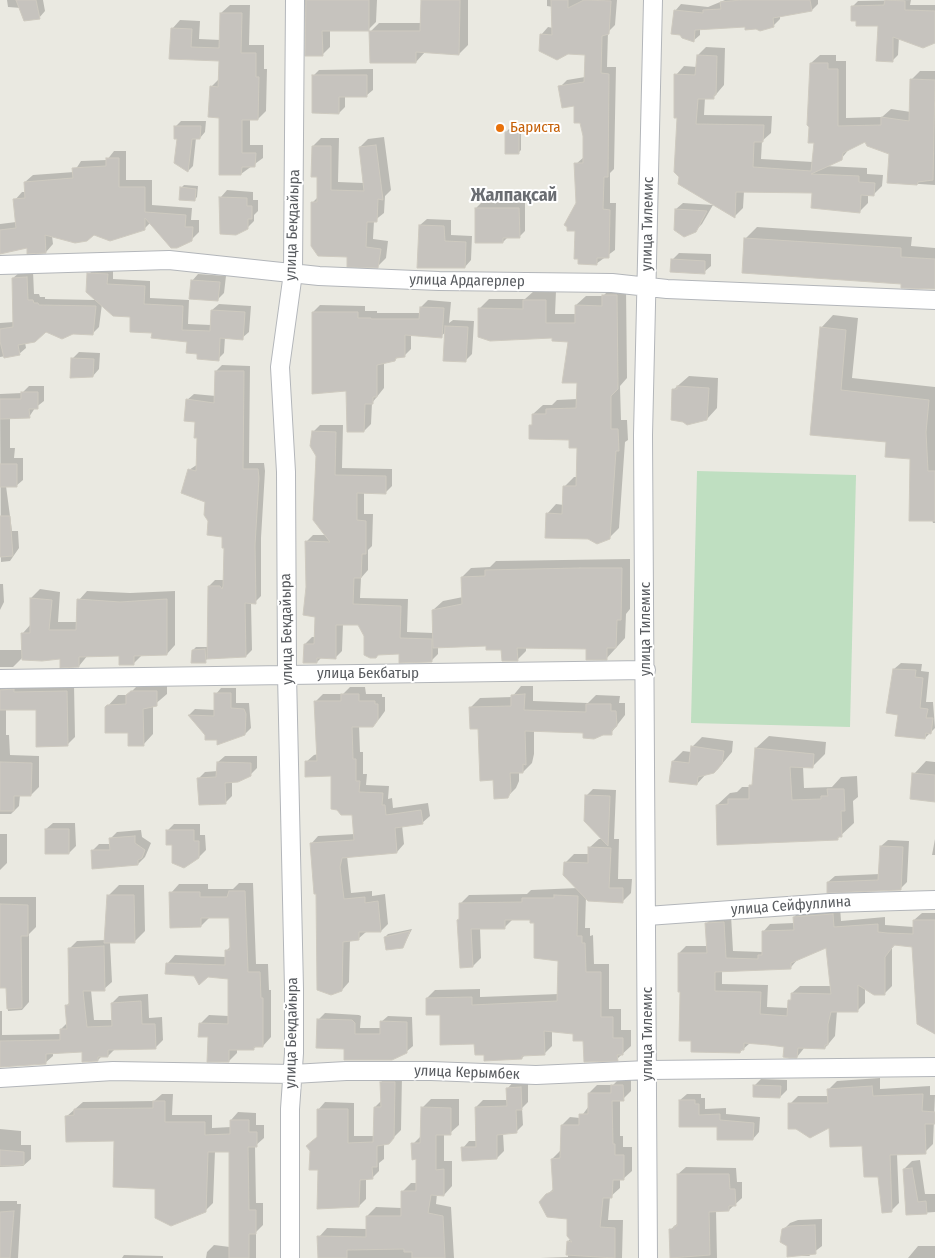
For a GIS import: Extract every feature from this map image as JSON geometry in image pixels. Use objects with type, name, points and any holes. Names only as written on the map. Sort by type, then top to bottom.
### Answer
[{"type":"street","name":"улица Бекдайыра","points":[[290,1258],[290,1110],[294,1074],[294,988],[287,674],[286,472],[280,367],[293,273],[295,0]]},
{"type":"street","name":"улица Тилемис","points":[[648,1258],[646,670],[643,435],[653,0]]},
{"type":"street","name":"улица Ардагерлер","points":[[0,266],[169,260],[319,276],[440,281],[612,283],[667,290],[935,300]]},
{"type":"street","name":"улица Бекбатыр","points":[[0,679],[646,670]]},
{"type":"street","name":"улица Сейфуллина","points":[[647,916],[830,903],[935,900]]},
{"type":"street","name":"улица Керымбек","points":[[0,1078],[113,1071],[294,1074],[356,1071],[536,1075],[648,1070],[935,1067]]},
{"type":"green space","points":[[697,471],[856,475],[850,727],[691,723]]},
{"type":"building","points":[[16,0],[36,0],[40,19],[24,21]]},
{"type":"building","points":[[306,0],[369,0],[369,31],[322,31],[323,56],[305,56]]},
{"type":"building","points":[[421,0],[460,0],[459,55],[416,52],[416,63],[370,63],[369,31],[420,31]]},
{"type":"building","points":[[551,0],[568,0],[568,8],[584,0],[611,1],[609,34],[602,36],[601,73],[609,74],[608,177],[604,177],[603,209],[610,210],[609,258],[597,258],[597,265],[578,264],[578,259],[574,259],[575,231],[567,231],[567,227],[564,225],[576,203],[574,163],[583,163],[583,136],[580,123],[574,123],[574,106],[562,108],[558,86],[584,82],[585,55],[568,54],[557,60],[539,51],[540,34],[552,35]]},
{"type":"building","points":[[741,0],[810,0],[812,11],[773,18],[774,27],[760,31],[756,29],[745,30],[745,27],[695,30],[694,42],[682,38],[680,35],[671,34],[674,10],[703,13],[703,10],[721,9],[720,2]]},
{"type":"building","points":[[885,0],[905,1],[905,10],[935,11],[935,43],[923,48],[893,37],[893,62],[876,61],[878,26],[856,26],[856,21],[851,21],[851,6],[884,5]]},
{"type":"building","points":[[220,13],[242,13],[241,53],[256,53],[256,77],[259,77],[258,120],[242,120],[242,153],[256,153],[255,167],[242,167],[241,175],[219,175],[219,118],[208,117],[210,86],[218,87],[219,61],[169,59],[171,28],[192,29],[191,47],[219,48]]},
{"type":"building","points":[[697,55],[717,56],[716,95],[714,95],[714,99],[698,99],[696,124],[764,125],[763,142],[754,142],[753,167],[811,171],[814,143],[808,143],[809,127],[807,125],[810,63],[828,63],[828,69],[838,69],[838,126],[881,125],[881,117],[909,121],[910,79],[935,80],[933,180],[918,182],[917,185],[887,183],[889,154],[867,146],[865,142],[843,153],[842,160],[811,174],[859,176],[859,182],[875,183],[874,196],[861,195],[860,213],[811,208],[812,193],[736,192],[735,218],[678,184],[679,177],[674,172],[677,118],[674,118],[674,74],[695,75]]},
{"type":"building","points":[[312,75],[367,75],[367,97],[339,97],[339,114],[312,113]]},
{"type":"building","points":[[174,126],[201,126],[200,139],[192,139],[188,172],[174,163],[177,139],[174,139]]},
{"type":"building","points":[[505,132],[519,132],[519,154],[505,154]]},
{"type":"building","points":[[376,145],[383,200],[378,199],[377,222],[367,222],[366,247],[381,249],[378,268],[347,267],[347,257],[318,256],[311,246],[311,202],[317,202],[317,177],[311,177],[312,146],[331,146],[331,190],[364,191],[359,147]]},
{"type":"building","points":[[106,158],[119,158],[119,187],[145,187],[145,212],[186,215],[185,227],[193,227],[192,241],[177,248],[171,248],[145,218],[145,230],[110,241],[94,235],[87,241],[75,243],[45,235],[46,253],[27,254],[27,248],[0,254],[0,230],[16,228],[13,199],[25,198],[24,182],[73,178],[72,168],[106,166]]},
{"type":"building","points":[[180,187],[196,189],[195,201],[179,200]]},
{"type":"building","points":[[219,197],[247,198],[247,206],[252,206],[252,219],[248,219],[248,229],[236,235],[220,234]]},
{"type":"building","points":[[475,208],[519,208],[520,238],[503,238],[503,243],[475,243]]},
{"type":"building","points":[[675,209],[707,211],[696,232],[684,237],[674,230]]},
{"type":"building","points":[[419,225],[444,226],[445,241],[466,242],[465,268],[417,268]]},
{"type":"building","points":[[744,238],[901,248],[901,257],[935,259],[935,289],[901,288],[901,284],[742,273]]},
{"type":"building","points":[[671,259],[705,261],[705,274],[670,272]]},
{"type":"building","points":[[87,273],[108,274],[107,284],[145,286],[144,304],[183,306],[182,330],[210,331],[211,310],[245,312],[243,340],[220,338],[219,361],[197,359],[197,354],[186,353],[187,342],[151,338],[152,333],[130,332],[130,317],[113,316],[86,292]]},
{"type":"building","points":[[27,277],[28,300],[33,300],[34,303],[39,305],[96,306],[93,335],[73,334],[62,339],[46,332],[35,342],[18,345],[20,355],[4,358],[0,341],[0,329],[13,327],[12,278]]},
{"type":"building","points":[[191,280],[220,282],[218,301],[189,299]]},
{"type":"building","points":[[602,295],[617,295],[618,389],[611,396],[611,429],[618,429],[619,451],[616,451],[610,539],[597,544],[588,539],[545,538],[546,513],[562,514],[563,486],[576,486],[577,448],[569,448],[569,440],[529,439],[529,425],[532,425],[532,414],[546,414],[546,409],[576,408],[577,383],[562,383],[568,342],[552,341],[552,338],[490,341],[478,337],[478,308],[523,309],[523,300],[546,300],[546,323],[575,323],[575,305],[602,306]]},
{"type":"building","points":[[420,307],[444,308],[442,338],[405,335],[405,357],[396,358],[395,361],[377,365],[377,397],[373,397],[373,404],[365,404],[364,432],[347,432],[346,391],[312,394],[312,312],[358,312],[358,318],[371,319],[419,319]]},
{"type":"building","points":[[445,326],[468,327],[466,362],[443,361]]},
{"type":"building","points":[[820,327],[846,330],[841,390],[929,400],[926,432],[928,471],[935,471],[935,521],[909,521],[910,459],[885,457],[886,442],[810,435]]},
{"type":"building","points":[[71,358],[94,359],[93,377],[70,378]]},
{"type":"building","points":[[215,371],[244,371],[243,469],[258,469],[259,478],[255,545],[256,604],[245,603],[246,657],[207,659],[208,586],[220,586],[222,589],[224,548],[222,548],[222,537],[207,535],[208,521],[204,515],[205,502],[181,493],[188,469],[196,471],[197,438],[194,438],[195,422],[184,421],[186,399],[214,403]]},
{"type":"building","points":[[677,386],[709,388],[707,420],[687,425],[683,422],[671,420],[672,389],[677,389]]},
{"type":"building","points":[[21,392],[38,392],[38,409],[29,409],[30,418],[0,419],[0,399],[21,399]]},
{"type":"building","points":[[312,431],[336,432],[335,475],[386,476],[386,494],[357,493],[357,520],[366,521],[366,554],[362,554],[361,578],[354,578],[353,604],[401,606],[400,638],[432,639],[432,662],[399,663],[399,654],[378,655],[376,658],[370,658],[364,655],[364,636],[358,625],[336,625],[336,659],[317,658],[317,663],[303,663],[304,644],[314,644],[315,617],[303,615],[306,587],[305,541],[330,542],[313,520],[316,456],[310,446]]},
{"type":"building","points":[[0,464],[17,464],[17,487],[0,487]]},
{"type":"building","points":[[0,516],[10,516],[13,556],[0,557]]},
{"type":"building","points":[[622,568],[621,620],[617,620],[616,648],[607,648],[607,660],[586,660],[586,649],[517,648],[518,661],[502,661],[501,650],[486,650],[486,646],[433,648],[432,610],[462,604],[461,577],[485,576],[485,570]]},
{"type":"building","points":[[30,598],[52,600],[49,630],[76,630],[77,599],[120,602],[167,599],[167,655],[134,656],[134,665],[119,665],[119,656],[79,657],[79,667],[60,668],[60,659],[42,661],[22,660],[21,633],[30,633]]},
{"type":"building","points":[[205,649],[206,663],[191,663],[192,650]]},
{"type":"building","points":[[893,669],[916,670],[915,677],[923,678],[920,708],[928,709],[926,718],[933,718],[931,734],[926,733],[925,739],[895,736],[898,715],[886,713]]},
{"type":"building","points":[[14,689],[14,692],[67,691],[68,746],[36,747],[36,710],[0,710],[0,690]]},
{"type":"building","points":[[131,691],[157,691],[157,706],[143,709],[144,746],[128,746],[128,733],[105,733],[105,707],[107,705],[126,704],[126,695]]},
{"type":"building","points":[[214,693],[231,693],[231,708],[244,709],[246,714],[245,735],[217,745],[217,740],[205,740],[205,735],[188,715],[214,716]]},
{"type":"building","points":[[341,694],[359,694],[359,701],[375,701],[375,704],[378,704],[378,720],[373,727],[352,727],[353,759],[356,759],[356,781],[360,781],[359,792],[383,793],[382,805],[385,805],[386,815],[421,810],[423,824],[395,828],[397,853],[342,858],[340,867],[344,899],[365,897],[365,903],[378,901],[381,932],[359,932],[359,940],[343,942],[342,991],[331,995],[317,990],[316,894],[314,894],[310,843],[354,840],[352,815],[341,815],[337,810],[331,809],[331,776],[305,777],[305,761],[317,761],[314,701],[341,701]]},
{"type":"building","points":[[525,694],[524,710],[586,712],[586,704],[611,704],[611,711],[616,711],[617,726],[612,730],[612,735],[603,735],[594,739],[583,738],[583,733],[525,731],[526,765],[523,764],[523,773],[510,773],[511,791],[508,798],[494,799],[493,780],[480,781],[478,729],[470,729],[469,707],[511,706],[511,695]]},
{"type":"building","points":[[691,746],[724,751],[722,764],[714,773],[698,777],[697,785],[669,782],[672,761],[689,763]]},
{"type":"building","points":[[755,748],[814,754],[813,768],[790,767],[792,800],[821,799],[821,796],[828,796],[827,789],[844,789],[845,811],[841,811],[842,837],[838,837],[838,840],[717,845],[716,805],[728,804],[728,799],[749,799],[749,785],[752,785]]},
{"type":"building","points":[[0,762],[32,763],[31,796],[14,796],[14,811],[0,811]]},
{"type":"building","points":[[217,762],[251,763],[251,776],[238,782],[225,783],[226,804],[199,805],[197,778],[216,777]]},
{"type":"building","points":[[912,773],[935,775],[935,802],[910,799]]},
{"type":"building","points":[[585,795],[610,796],[608,846],[584,821]]},
{"type":"building","points":[[45,829],[69,829],[69,854],[45,854]]},
{"type":"building","points":[[166,830],[194,830],[194,841],[199,841],[199,858],[184,868],[172,863],[172,845],[166,845]]},
{"type":"building","points":[[135,836],[135,843],[145,850],[142,858],[138,860],[138,865],[92,869],[91,850],[110,850],[109,838]]},
{"type":"building","points":[[880,846],[903,847],[901,890],[827,893],[827,882],[878,880]]},
{"type":"building","points":[[588,847],[611,848],[609,888],[623,888],[623,903],[588,901],[563,875],[564,862],[588,863]]},
{"type":"building","points":[[229,891],[245,891],[248,972],[260,972],[261,998],[263,998],[263,1047],[254,1047],[254,1050],[229,1050],[229,1062],[207,1062],[208,1037],[198,1037],[199,1023],[228,1024],[228,979],[208,977],[199,985],[194,976],[165,974],[166,963],[225,965],[225,950],[230,950],[229,918],[201,918],[201,927],[170,928],[169,892],[200,892],[200,897],[227,897]]},
{"type":"building","points":[[107,895],[134,895],[135,943],[104,943]]},
{"type":"building","points":[[554,895],[578,896],[577,936],[582,936],[582,943],[585,943],[586,972],[601,972],[601,1017],[613,1017],[613,1038],[623,1038],[623,1055],[617,1055],[618,1061],[584,1062],[583,1041],[573,1041],[573,1034],[544,1031],[545,1055],[522,1056],[522,1059],[484,1061],[484,1055],[475,1055],[474,1044],[440,1045],[440,1015],[426,1015],[426,998],[472,997],[472,1005],[557,1001],[558,961],[534,958],[534,923],[530,923],[530,920],[505,920],[505,929],[471,929],[473,967],[460,968],[457,920],[459,919],[459,903],[522,902],[522,898],[554,898]]},
{"type":"building","points":[[0,904],[28,905],[28,936],[21,936],[22,1008],[7,1009],[6,988],[0,988]]},
{"type":"building","points":[[833,914],[834,927],[878,924],[878,932],[913,934],[913,920],[935,920],[935,1034],[917,1024],[912,947],[894,945],[885,957],[885,995],[874,995],[858,985],[858,1012],[831,1012],[828,1024],[828,1045],[825,1045],[825,1049],[798,1048],[797,1058],[783,1057],[784,1047],[744,1043],[744,1050],[741,1050],[740,1053],[691,1052],[691,1041],[679,1041],[680,992],[678,992],[678,953],[707,953],[705,923],[724,922],[726,958],[758,959],[758,955],[762,955],[762,931],[794,930],[793,917]],"holes":[[[826,948],[831,994],[791,993],[791,1000],[788,1000],[787,1016],[760,1014],[761,992],[715,991],[715,972],[791,969],[791,963]]]},
{"type":"building","points":[[410,931],[403,948],[386,950],[384,937]]},
{"type":"building","points":[[104,946],[105,991],[83,991],[87,1027],[112,1026],[111,1003],[141,1001],[142,1024],[155,1024],[156,1049],[108,1050],[108,1057],[98,1057],[98,1061],[82,1062],[82,1052],[46,1054],[46,1064],[0,1067],[0,1041],[60,1040],[60,1029],[67,1029],[65,1005],[69,1005],[68,948]]},
{"type":"building","points":[[317,1019],[352,1020],[355,1023],[355,1034],[380,1034],[380,1021],[407,1022],[407,1053],[392,1060],[344,1060],[344,1049],[316,1048]]},
{"type":"building","points":[[380,1082],[395,1082],[394,1138],[389,1144],[377,1146],[377,1167],[372,1167],[373,1179],[360,1180],[359,1207],[317,1209],[318,1170],[309,1170],[310,1151],[306,1146],[317,1137],[317,1109],[348,1109],[348,1143],[373,1142],[374,1107],[381,1107]]},
{"type":"building","points":[[611,1085],[623,1085],[624,1101],[612,1101],[613,1144],[615,1144],[615,1155],[624,1155],[624,1180],[613,1180],[612,1198],[603,1198],[600,1227],[615,1228],[615,1258],[566,1255],[567,1241],[572,1242],[567,1236],[567,1219],[547,1217],[539,1202],[546,1194],[553,1191],[551,1159],[560,1158],[561,1125],[579,1125],[579,1114],[588,1114],[588,1093],[611,1093]]},
{"type":"building","points":[[753,1085],[781,1086],[780,1098],[753,1097]]},
{"type":"building","points":[[872,1086],[873,1096],[923,1094],[922,1111],[935,1112],[935,1124],[925,1124],[926,1154],[890,1155],[892,1212],[882,1213],[878,1177],[864,1177],[862,1146],[830,1147],[829,1128],[810,1138],[796,1129],[788,1129],[788,1103],[828,1103],[827,1089]]},
{"type":"building","points":[[521,1087],[522,1110],[516,1110],[517,1133],[497,1135],[497,1159],[462,1161],[461,1147],[476,1147],[475,1107],[507,1106],[506,1088]]},
{"type":"building","points":[[679,1100],[695,1100],[695,1104],[699,1104],[699,1115],[720,1114],[720,1120],[754,1123],[753,1140],[717,1140],[717,1127],[679,1127]]},
{"type":"building","points":[[153,1101],[165,1101],[165,1122],[205,1122],[205,1135],[230,1134],[230,1120],[249,1120],[249,1132],[257,1132],[257,1147],[248,1147],[249,1210],[256,1210],[256,1234],[249,1234],[249,1258],[229,1258],[229,1152],[208,1152],[206,1212],[171,1226],[155,1218],[155,1189],[113,1187],[114,1141],[66,1142],[65,1116],[74,1115],[74,1109],[153,1108]]},
{"type":"building","points":[[421,1107],[451,1108],[451,1135],[436,1135],[436,1170],[444,1169],[444,1196],[431,1195],[428,1213],[443,1216],[445,1258],[412,1258],[412,1252],[404,1252],[404,1249],[347,1250],[347,1258],[318,1258],[317,1236],[366,1237],[366,1216],[401,1216],[401,1191],[416,1191],[416,1159],[412,1160],[411,1143],[420,1143]]},
{"type":"building","points":[[0,1150],[24,1152],[24,1165],[0,1166]]},
{"type":"building","points":[[912,1168],[918,1202],[926,1201],[927,1214],[906,1215],[903,1169]]},
{"type":"building","points":[[677,1174],[729,1174],[730,1189],[735,1189],[736,1206],[729,1206],[729,1211],[709,1212],[710,1255],[670,1258],[669,1229],[674,1229],[674,1226],[677,1226]]},
{"type":"building","points":[[14,1211],[10,1258],[0,1258],[0,1212]]},
{"type":"building","points":[[815,1225],[816,1254],[787,1257],[787,1246],[780,1242],[782,1229],[790,1226]]},
{"type":"place","name":"Бариста","points":[[500,128]]},
{"type":"district","name":"Жалпақсай","points":[[514,196]]}]
